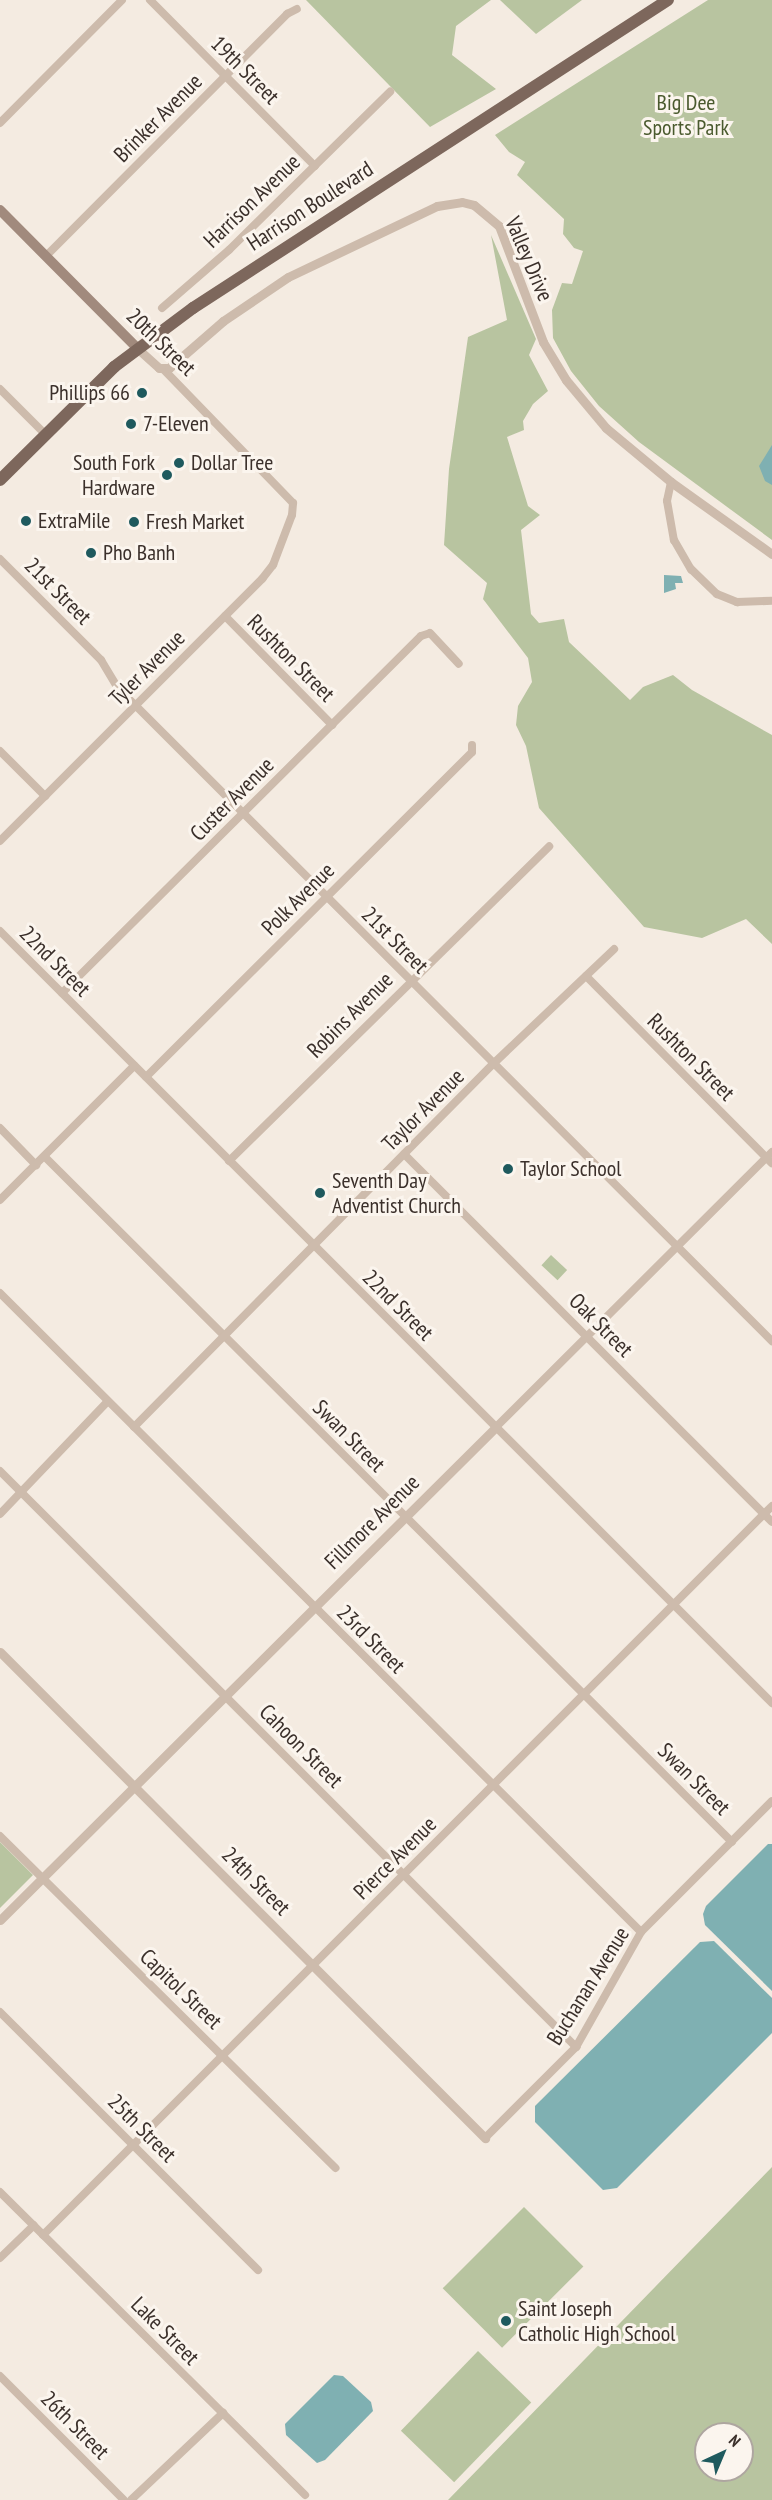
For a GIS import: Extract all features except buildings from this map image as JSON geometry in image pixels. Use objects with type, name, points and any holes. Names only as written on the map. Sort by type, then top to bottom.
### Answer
[{"type":"main road","name":"Harrison Boulevard","points":[[0,480],[114,367],[232,281],[668,0]]},
{"type":"main road","name":"20th Street","points":[[0,210],[138,349]]},
{"type":"street","points":[[0,123],[122,0]]},
{"type":"street","name":"19th Street","points":[[150,0],[315,165]]},
{"type":"street","name":"Brinker Avenue","points":[[45,256],[226,76],[297,9]]},
{"type":"street","name":"Harrison Avenue","points":[[162,309],[229,250],[390,92]]},
{"type":"street","name":"Valley Drive","points":[[164,370],[223,321],[288,277],[437,206],[462,202],[486,213],[499,226],[543,342],[566,380],[606,428],[671,482],[772,554]]},
{"type":"street","name":"20th Street","points":[[138,349],[164,370],[293,503]]},
{"type":"street","points":[[0,389],[45,434]]},
{"type":"street","points":[[671,482],[668,501],[674,540],[691,569],[717,594],[737,602],[772,601]]},
{"type":"street","name":"Tyler Avenue","points":[[0,841],[273,565],[293,503]]},
{"type":"street","name":"21st Street","points":[[0,559],[101,660],[117,687],[772,1341]]},
{"type":"street","name":"Rushton Street","points":[[225,616],[332,725]]},
{"type":"street","name":"Custer Avenue","points":[[62,993],[421,636],[430,633],[459,664]]},
{"type":"street","name":"Polk Avenue","points":[[146,1077],[472,752],[472,745]]},
{"type":"street","points":[[0,751],[45,796]]},
{"type":"street","name":"Robins Avenue","points":[[229,1161],[410,980],[549,846]]},
{"type":"street","name":"22nd Street","points":[[0,931],[672,1606],[772,1703]]},
{"type":"street","name":"Taylor Avenue","points":[[134,1426],[493,1064],[614,949]]},
{"type":"street","name":"Rushton Street","points":[[586,976],[770,1158]]},
{"type":"street","points":[[0,1200],[134,1066]]},
{"type":"street","points":[[0,1128],[36,1165]]},
{"type":"street","name":"Oak Street","points":[[404,1154],[772,1522]]},
{"type":"street","name":"Swan Street","points":[[45,1157],[732,1842]]},
{"type":"street","name":"Fillmore Avenue","points":[[0,1920],[223,1694],[770,1158]]},
{"type":"street","name":"23rd Street","points":[[0,1293],[641,1932]]},
{"type":"street","points":[[0,1514],[108,1401]]},
{"type":"street","name":"Cahoon Street","points":[[0,1471],[576,2047]]},
{"type":"street","name":"Pierce Avenue","points":[[43,2235],[772,1506]]},
{"type":"street","name":"24th Street","points":[[0,1652],[485,2138]]},
{"type":"street","name":"Buchanan Avenue","points":[[485,2138],[576,2047],[641,1932],[772,1801]]},
{"type":"street","name":"Capitol Street","points":[[0,1836],[336,2168]]},
{"type":"street","name":"25th Street","points":[[0,2012],[258,2270]]},
{"type":"street","name":"Lake Street","points":[[0,2192],[305,2495]]},
{"type":"street","points":[[0,2259],[34,2225]]},
{"type":"street","name":"26th Street","points":[[0,2376],[124,2500]]},
{"type":"street","points":[[131,2500],[223,2413]]},
{"type":"green space","points":[[306,0],[491,0],[456,26],[452,55],[496,89],[430,127]]},
{"type":"green space","points":[[500,0],[582,0],[536,34]]},
{"type":"green space","name":"Big Dee Sports Park","points":[[708,0],[772,0],[772,540],[639,442],[599,406],[571,371],[553,338],[552,310],[562,283],[572,284],[583,251],[574,248],[563,234],[564,219],[517,175],[525,162],[509,152],[495,135]]},
{"type":"green space","points":[[491,235],[536,339],[529,355],[548,391],[533,404],[523,421],[524,430],[507,437],[528,506],[540,515],[521,530],[531,614],[539,623],[564,619],[569,642],[630,700],[643,687],[673,675],[692,690],[772,735],[772,944],[746,919],[702,938],[644,927],[539,808],[526,746],[516,725],[518,706],[532,682],[528,658],[483,599],[487,583],[444,545],[449,469],[468,337],[507,320]]},
{"type":"green space","points":[[551,1255],[567,1270],[558,1280],[541,1265]]},
{"type":"green space","points":[[0,1842],[33,1875],[0,1908]]},
{"type":"green space","points":[[772,2167],[772,2500],[448,2500]]},
{"type":"green space","points":[[524,2207],[583,2266],[502,2348],[443,2288]]},
{"type":"green space","points":[[478,2351],[531,2402],[454,2482],[401,2431]]},
{"type":"water","points":[[772,445],[772,485],[765,481],[759,466]]},
{"type":"water","points":[[664,575],[681,576],[683,583],[675,583],[676,589],[664,593]]},
{"type":"water","points":[[768,1844],[772,1844],[772,1991],[705,1925],[703,1914],[706,1906]]},
{"type":"water","points":[[714,1941],[772,1998],[772,2033],[617,2188],[603,2190],[535,2122],[535,2106],[700,1942]]},
{"type":"water","points":[[334,2375],[343,2376],[371,2402],[373,2411],[325,2460],[317,2463],[286,2435],[285,2424]]},
{"type":"place","name":"Phillips 66","points":[[142,393]]},
{"type":"place","name":"7-Eleven","points":[[131,424]]},
{"type":"place","name":"Dollar Tree","points":[[179,463]]},
{"type":"place","name":"South Fork Hardware","points":[[167,475]]},
{"type":"place","name":"ExtraMile","points":[[26,521]]},
{"type":"place","name":"Fresh Market","points":[[134,522]]},
{"type":"place","name":"Pho Banh","points":[[91,553]]},
{"type":"place","name":"Taylor School","points":[[508,1169]]},
{"type":"place","name":"Seventh Day Adventist Church","points":[[320,1193]]},
{"type":"place","name":"Saint Joseph Catholic High School","points":[[506,2321]]}]
